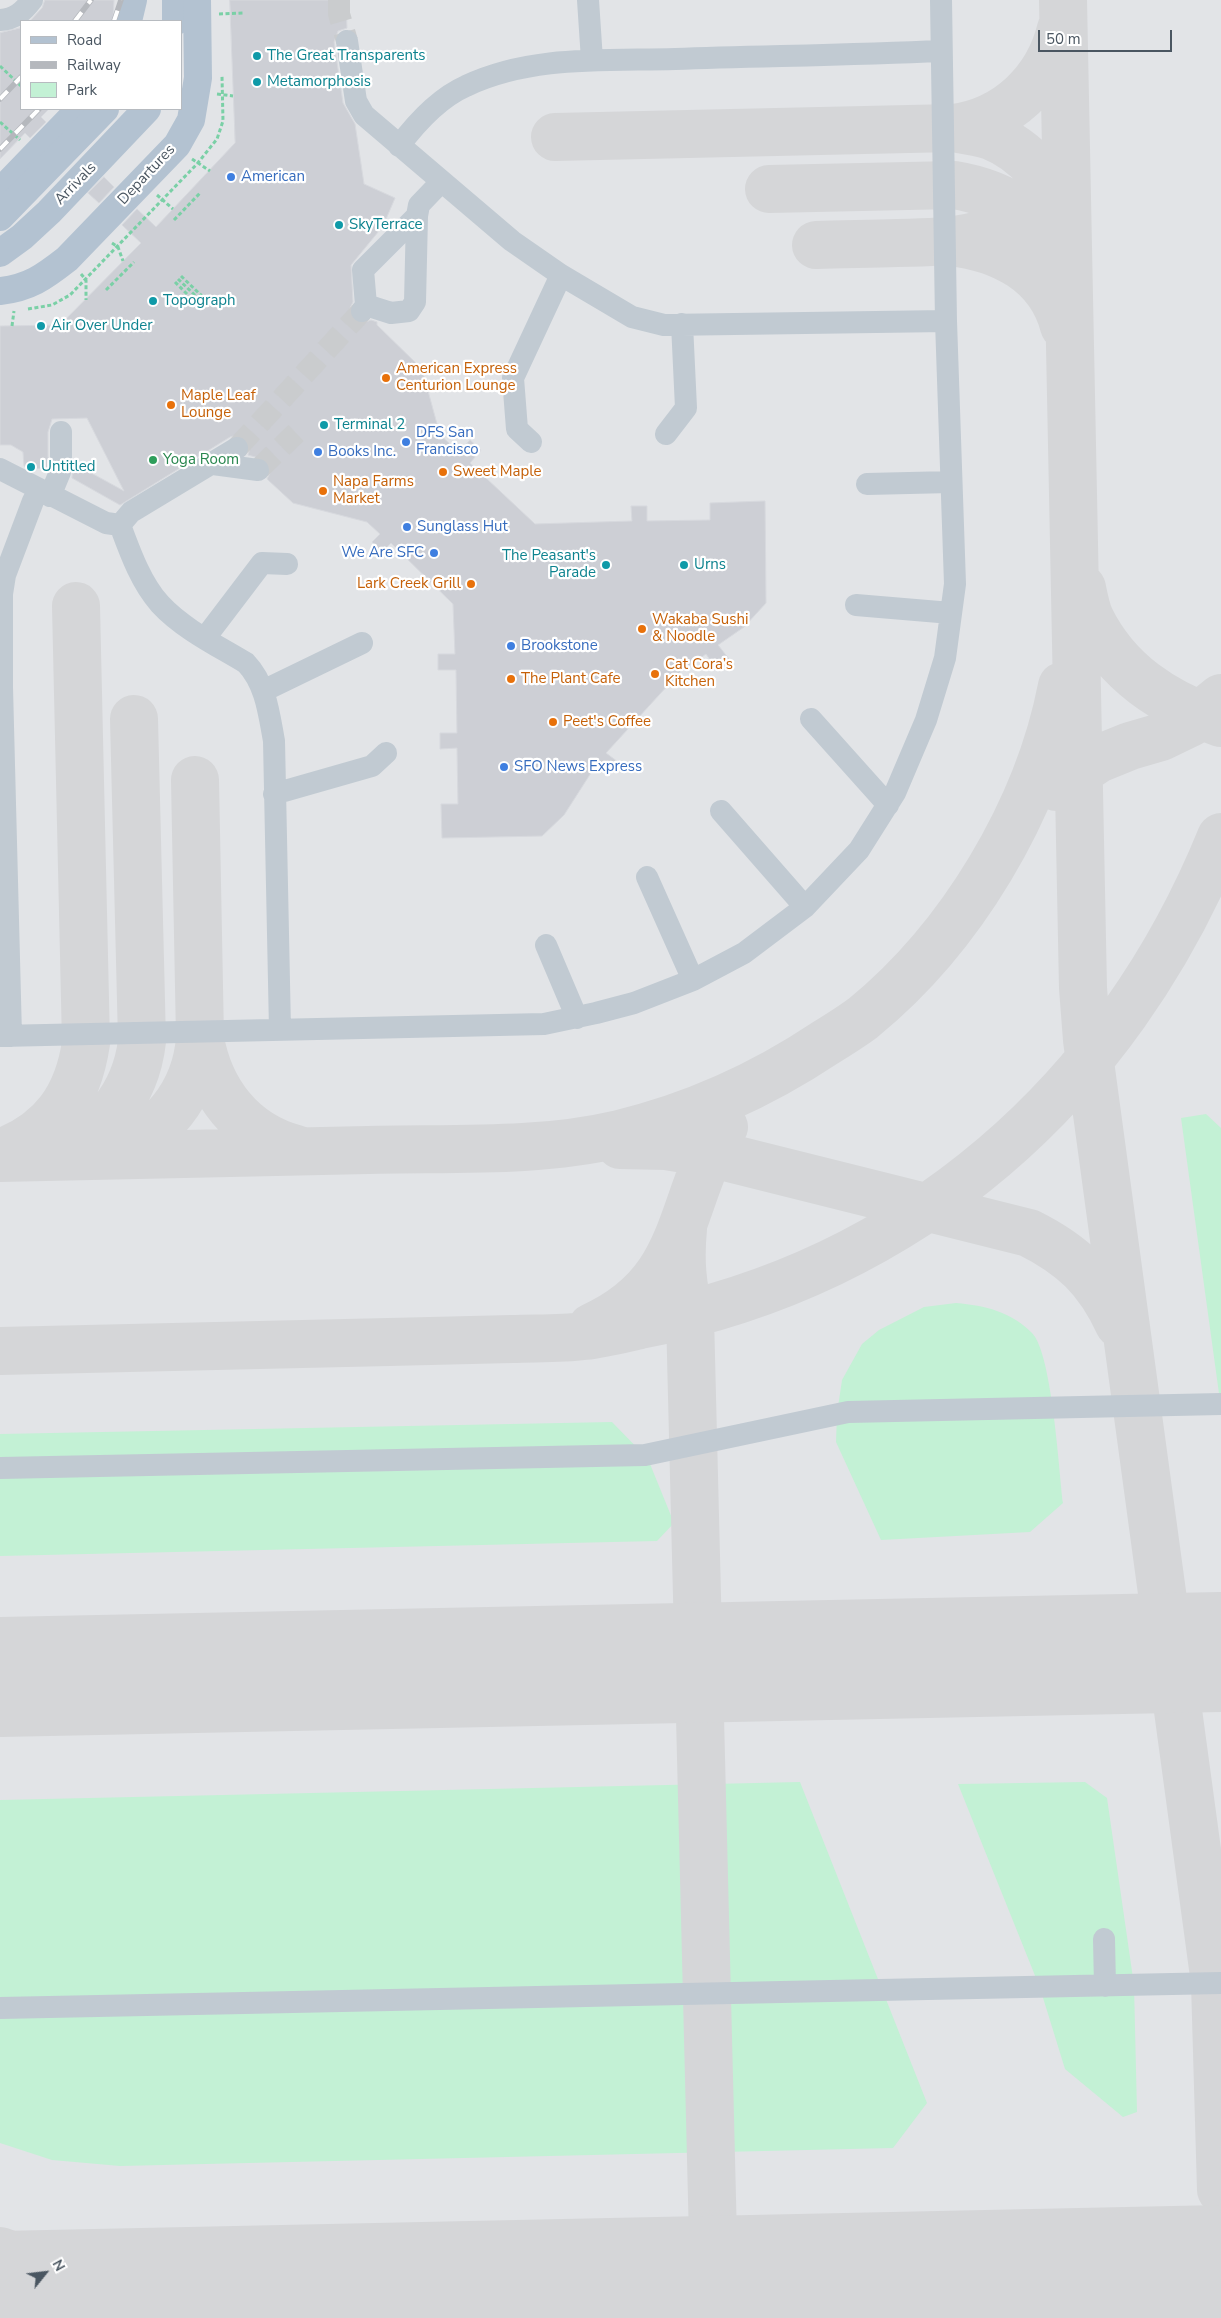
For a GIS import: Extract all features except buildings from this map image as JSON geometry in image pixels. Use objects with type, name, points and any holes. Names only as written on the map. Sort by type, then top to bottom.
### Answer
[{"type":"main road","points":[[176,0],[176,20]]},
{"type":"main road","name":"Departures","points":[[0,291],[25,287],[47,275],[66,259],[177,145],[191,120],[197,93],[197,0]]},
{"type":"main road","points":[[0,192],[79,110]]},
{"type":"main road","points":[[0,218],[104,110]]},
{"type":"main road","name":"Arrivals","points":[[0,253],[22,237],[49,212],[146,110]]},
{"type":"lane","points":[[0,20],[14,17],[24,10],[32,0]]},
{"type":"lane","points":[[588,0],[592,60]]},
{"type":"lane","points":[[61,432],[60,464],[45,493],[32,501],[5,575],[1,622],[6,1036],[544,1024],[577,1018],[634,1003],[694,980],[744,953],[805,907],[859,850],[895,792],[926,720],[945,658],[954,584],[946,321],[941,0]]},
{"type":"lane","points":[[347,41],[356,101],[364,116],[512,241],[561,274],[632,317],[664,324],[946,321]]},
{"type":"lane","points":[[399,146],[441,100],[465,86],[490,76],[528,66],[592,60],[941,51]]},
{"type":"lane","points":[[416,216],[363,270],[364,308],[399,313],[409,311],[415,302],[416,216],[419,205],[441,182]]},
{"type":"lane","points":[[531,442],[517,429],[513,378],[561,274]]},
{"type":"lane","points":[[666,434],[686,408],[682,324]]},
{"type":"lane","points":[[120,525],[132,512],[237,448]]},
{"type":"lane","points":[[213,464],[258,470]]},
{"type":"lane","points":[[0,469],[106,524],[120,525]]},
{"type":"lane","points":[[867,484],[951,482]]},
{"type":"lane","points":[[120,525],[148,588],[171,614],[246,663],[254,671],[263,691],[274,741],[280,1030]]},
{"type":"lane","points":[[205,638],[262,563],[287,564]]},
{"type":"lane","points":[[856,605],[951,613]]},
{"type":"lane","points":[[263,691],[362,643]]},
{"type":"lane","points":[[811,718],[888,805]]},
{"type":"lane","points":[[274,794],[372,766],[386,753]]},
{"type":"lane","points":[[721,811],[805,907]]},
{"type":"lane","points":[[647,877],[694,980]]},
{"type":"lane","points":[[546,945],[577,1018]]},
{"type":"lane","points":[[0,1468],[645,1455],[848,1412],[1221,1404]]},
{"type":"lane","points":[[1104,1939],[1105,1986]]},
{"type":"lane","points":[[0,2008],[1221,1983]]},
{"type":"path","points":[[0,66],[20,85]]},
{"type":"path","points":[[174,220],[201,192]]},
{"type":"path","points":[[106,290],[134,262]]},
{"type":"path","points":[[197,304],[178,279],[202,299]]},
{"type":"shaded area","points":[[0,0],[1221,0],[1221,2318],[0,2318]]},
{"type":"green space","points":[[1206,1114],[1221,1128],[1221,1408],[1181,1118]]},
{"type":"green space","points":[[956,1303],[987,1308],[1015,1319],[1032,1333],[1039,1345],[1045,1363],[1054,1413],[1063,1503],[1030,1532],[881,1540],[836,1442],[837,1414],[842,1380],[862,1344],[879,1330],[924,1307]]},
{"type":"green space","points":[[612,1422],[648,1459],[674,1523],[657,1541],[0,1556],[0,1434]]},
{"type":"green space","points":[[800,1782],[927,2103],[893,2148],[120,2166],[52,2160],[0,2143],[0,1800]]},
{"type":"green space","points":[[1085,1782],[1107,1798],[1134,1985],[1137,2112],[1123,2117],[1065,2069],[1040,1988],[958,1784]]},
{"type":"taxiway","points":[[1063,0],[1083,988],[1087,1040],[1215,1983],[1221,2190]]},
{"type":"taxiway","points":[[953,128],[973,124],[991,117],[1007,108],[1022,96],[1046,66],[1055,48],[1061,29]]},
{"type":"taxiway","points":[[555,137],[953,128],[991,136],[1004,142],[1028,159],[1055,194],[1064,221]]},
{"type":"taxiway","points":[[769,189],[954,185],[972,189],[990,194],[1006,202],[1021,211],[1035,223],[1047,236],[1063,270]]},
{"type":"taxiway","points":[[816,245],[918,243],[978,235],[1014,220],[1029,208],[1043,191]]},
{"type":"taxiway","points":[[949,242],[987,250],[1021,266],[1035,277],[1047,291],[1057,307],[1064,326]]},
{"type":"taxiway","points":[[1082,588],[1090,618],[1114,655],[1128,670],[1144,684],[1180,706],[1221,723]]},
{"type":"taxiway","points":[[0,1153],[19,1145],[35,1135],[60,1111],[77,1080],[86,1043],[76,606]]},
{"type":"taxiway","points":[[0,1158],[526,1147],[588,1140],[647,1127],[701,1108],[752,1086],[801,1058],[863,1018],[899,986],[932,950],[963,910],[990,869],[1014,824],[1035,779],[1051,733],[1062,686]]},
{"type":"taxiway","points":[[1056,787],[1098,759],[1130,746],[1161,737],[1190,723],[1221,698]]},
{"type":"taxiway","points":[[48,1154],[84,1138],[113,1112],[124,1096],[132,1079],[142,1041],[134,719]]},
{"type":"taxiway","points":[[108,1152],[144,1136],[159,1124],[183,1094],[197,1058],[200,1038],[195,780]]},
{"type":"taxiway","points":[[0,1351],[566,1338],[605,1333],[739,1300],[831,1263],[916,1215],[994,1157],[1064,1089],[1125,1013],[1178,929],[1221,837]]},
{"type":"taxiway","points":[[200,1038],[211,1076],[231,1108],[244,1122],[259,1133],[296,1149]]},
{"type":"taxiway","points":[[592,1327],[624,1309],[648,1288],[665,1265],[709,1156],[724,1127]]},
{"type":"taxiway","points":[[620,1145],[666,1146],[709,1153],[1029,1233],[1059,1250],[1083,1270],[1102,1294],[1119,1324]]},
{"type":"taxiway","points":[[683,1229],[682,1272],[690,1316],[715,2318]]},
{"type":"taxiway","points":[[0,2251],[39,2266],[100,2280],[176,2287]]},
{"type":"runway","points":[[0,1677],[1221,1652]]},
{"type":"runway","points":[[0,2291],[1221,2265]]},
{"type":"tunnel","points":[[339,0],[339,14],[347,41]]},
{"type":"tunnel","points":[[237,448],[362,311]]},
{"type":"tunnel","points":[[258,470],[296,433]]},
{"type":"railway","points":[[76,20],[91,0]]},
{"type":"railway","points":[[114,20],[121,0]]},
{"type":"railway","points":[[0,99],[20,78]]},
{"type":"railway","points":[[0,149],[38,110]]},
{"type":"place","name":"The Great Transparents","points":[[257,56]]},
{"type":"place","name":"Metamorphosis","points":[[257,82]]},
{"type":"place","name":"American","points":[[231,177]]},
{"type":"place","name":"SkyTerrace","points":[[339,225]]},
{"type":"place","name":"Topograph","points":[[153,301]]},
{"type":"place","name":"Air Over Under","points":[[41,326]]},
{"type":"place","name":"American Express Centurion Lounge","points":[[386,378]]},
{"type":"place","name":"Maple Leaf Lounge","points":[[171,405]]},
{"type":"place","name":"Terminal 2","points":[[324,425]]},
{"type":"place","name":"DFS San Francisco","points":[[406,442]]},
{"type":"place","name":"Books Inc.","points":[[318,452]]},
{"type":"place","name":"Yoga Room","points":[[153,460]]},
{"type":"place","name":"Untitled","points":[[31,467]]},
{"type":"place","name":"Sweet Maple","points":[[443,472]]},
{"type":"place","name":"Napa Farms Market","points":[[323,491]]},
{"type":"place","name":"Sunglass Hut","points":[[407,527]]},
{"type":"place","name":"We Are SFC","points":[[434,553]]},
{"type":"place","name":"The Peasant's Parade","points":[[606,565]]},
{"type":"place","name":"Urns","points":[[684,565]]},
{"type":"place","name":"Lark Creek Grill","points":[[471,584]]},
{"type":"place","name":"Wakaba Sushi & Noodle","points":[[642,629]]},
{"type":"place","name":"Brookstone","points":[[511,646]]},
{"type":"place","name":"Cat Cora’s Kitchen","points":[[655,674]]},
{"type":"place","name":"The Plant Cafe","points":[[511,679]]},
{"type":"place","name":"Peet's Coffee","points":[[553,722]]},
{"type":"place","name":"SFO News Express","points":[[504,767]]}]
